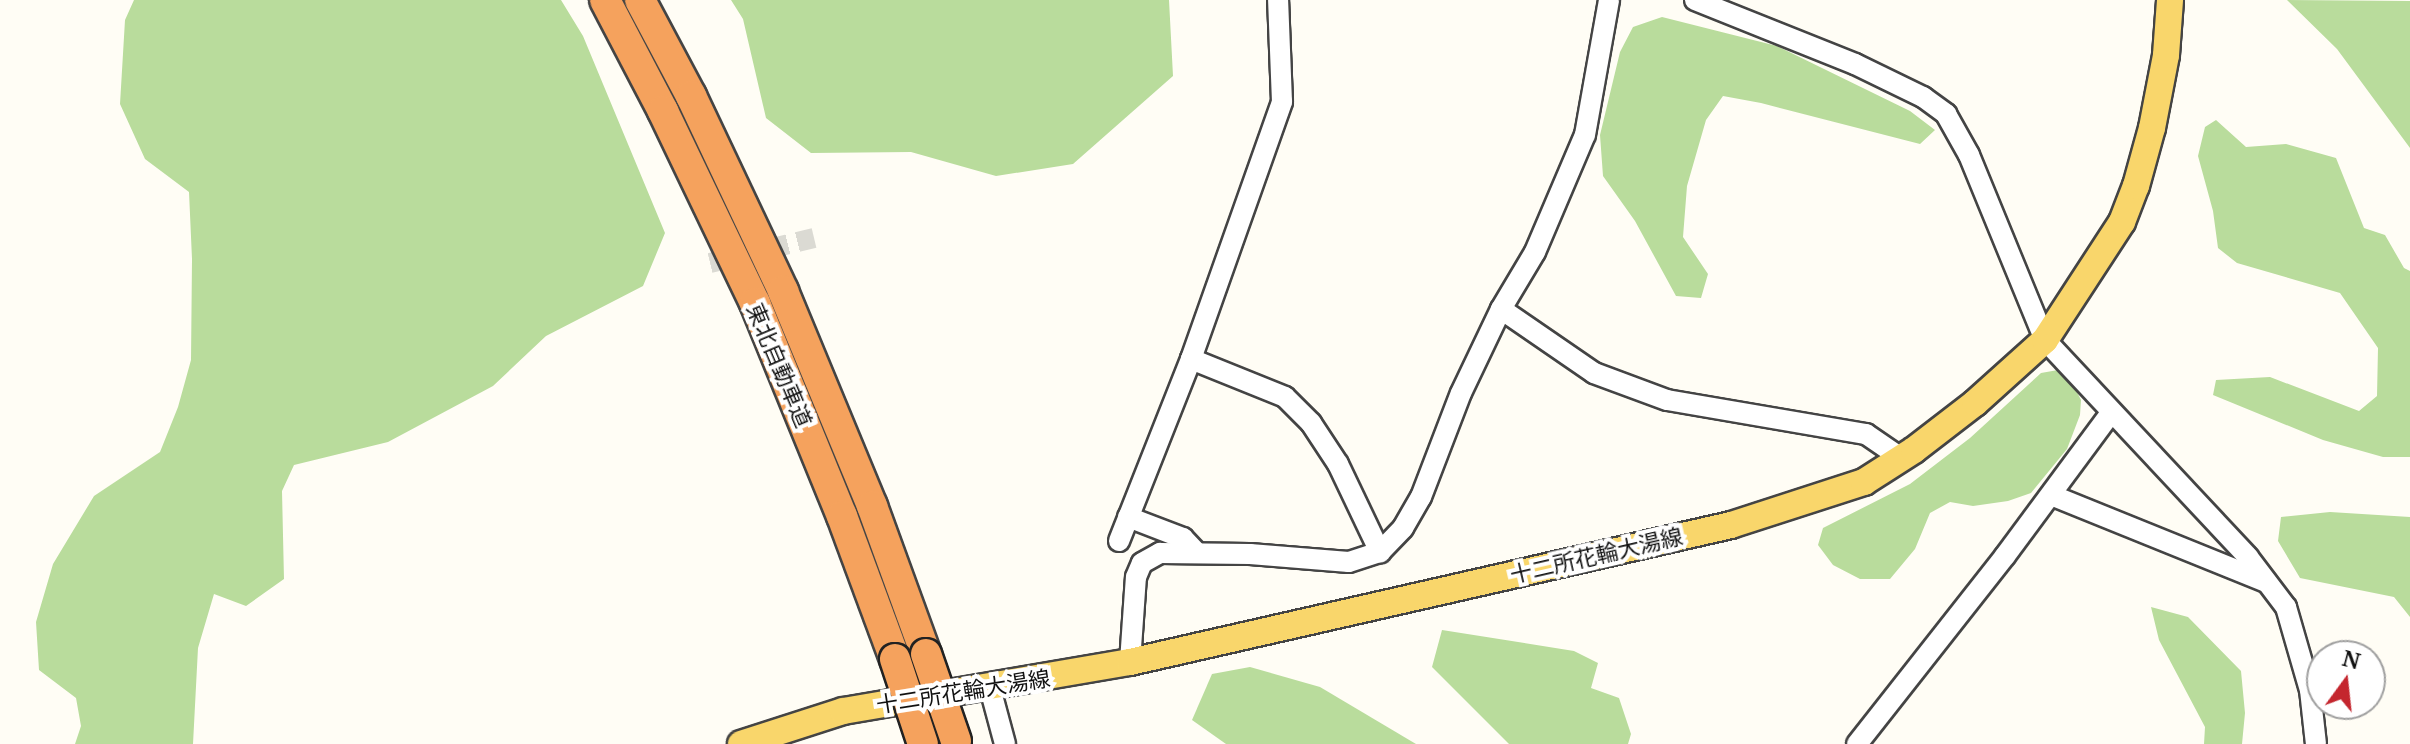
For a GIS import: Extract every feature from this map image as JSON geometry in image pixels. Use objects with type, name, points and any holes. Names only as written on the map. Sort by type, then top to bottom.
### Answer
[{"type":"highway","name":"東北自動車道","points":[[605,0],[663,111],[755,303],[842,516],[923,744]]},
{"type":"highway","name":"東北自動車道","points":[[640,0],[691,96],[783,291],[872,506],[957,742]]},
{"type":"main road","name":"十二所花輪大湯線","points":[[741,744],[843,711],[1130,662],[1731,525],[1864,482],[1975,403],[2045,340],[2122,222],[2136,186],[2166,55],[2170,0]]},
{"type":"street","points":[[1119,541],[1191,359],[1282,102],[1278,0]]},
{"type":"street","points":[[1130,662],[1136,577],[1142,563],[1160,553],[1196,552],[1349,562],[1380,552],[1403,528],[1421,497],[1461,393],[1501,309],[1535,252],[1585,135],[1609,0]]},
{"type":"street","points":[[1695,0],[1855,64],[1923,97],[1946,114],[1969,155],[2045,340],[2248,557],[2286,607],[2302,658],[2316,744]]},
{"type":"street","points":[[1501,309],[1594,373],[1667,400],[1866,434],[1901,458]]},
{"type":"street","points":[[1191,359],[1285,397],[1311,423],[1338,464],[1380,552]]},
{"type":"street","points":[[1857,744],[2111,413]]},
{"type":"street","points":[[2051,495],[2267,582]]},
{"type":"street","points":[[1128,517],[1183,538],[1196,552]]},
{"type":"street","points":[[990,688],[1005,744]]},
{"type":"green space","points":[[134,0],[561,0],[583,36],[665,233],[643,286],[546,336],[493,386],[388,442],[294,465],[282,491],[284,579],[246,606],[214,594],[198,648],[193,744],[75,744],[81,726],[76,698],[39,670],[36,622],[53,564],[94,496],[160,452],[178,407],[191,360],[189,192],[145,159],[120,104],[125,20]]},
{"type":"green space","points":[[731,0],[1169,0],[1173,76],[1073,164],[996,176],[911,152],[811,153],[766,118],[743,19]]},
{"type":"green space","points":[[2287,0],[2410,1],[2410,148],[2337,49]]},
{"type":"green space","points":[[1662,17],[1777,46],[1910,111],[1935,130],[1920,144],[1723,96],[1706,120],[1687,186],[1683,237],[1708,274],[1701,298],[1676,296],[1635,221],[1603,176],[1600,135],[1620,52],[1633,27]]},
{"type":"green space","points":[[2216,120],[2246,147],[2286,144],[2336,158],[2364,228],[2385,235],[2404,268],[2410,271],[2410,457],[2383,457],[2323,440],[2213,395],[2216,380],[2270,377],[2359,411],[2377,396],[2378,348],[2340,293],[2237,263],[2218,248],[2213,211],[2198,156],[2205,127]]},
{"type":"green space","points":[[2058,370],[2071,380],[2081,400],[2080,415],[2067,449],[2031,493],[2008,501],[1973,506],[1950,502],[1930,513],[1915,549],[1890,579],[1860,579],[1833,565],[1818,545],[1823,528],[1910,484],[1970,438],[2041,373]]},
{"type":"green space","points":[[2330,512],[2410,517],[2410,617],[2394,597],[2300,578],[2278,541],[2281,517]]},
{"type":"green space","points":[[2151,607],[2188,617],[2241,671],[2245,713],[2242,744],[2204,744],[2205,727],[2159,640]]},
{"type":"green space","points":[[1442,630],[1574,651],[1598,663],[1591,688],[1619,698],[1631,734],[1628,744],[1509,744],[1432,667]]},
{"type":"green space","points":[[1250,667],[1320,687],[1416,744],[1226,744],[1192,720],[1212,674]]},
{"type":"tunnel","points":[[710,263],[814,238]]}]
